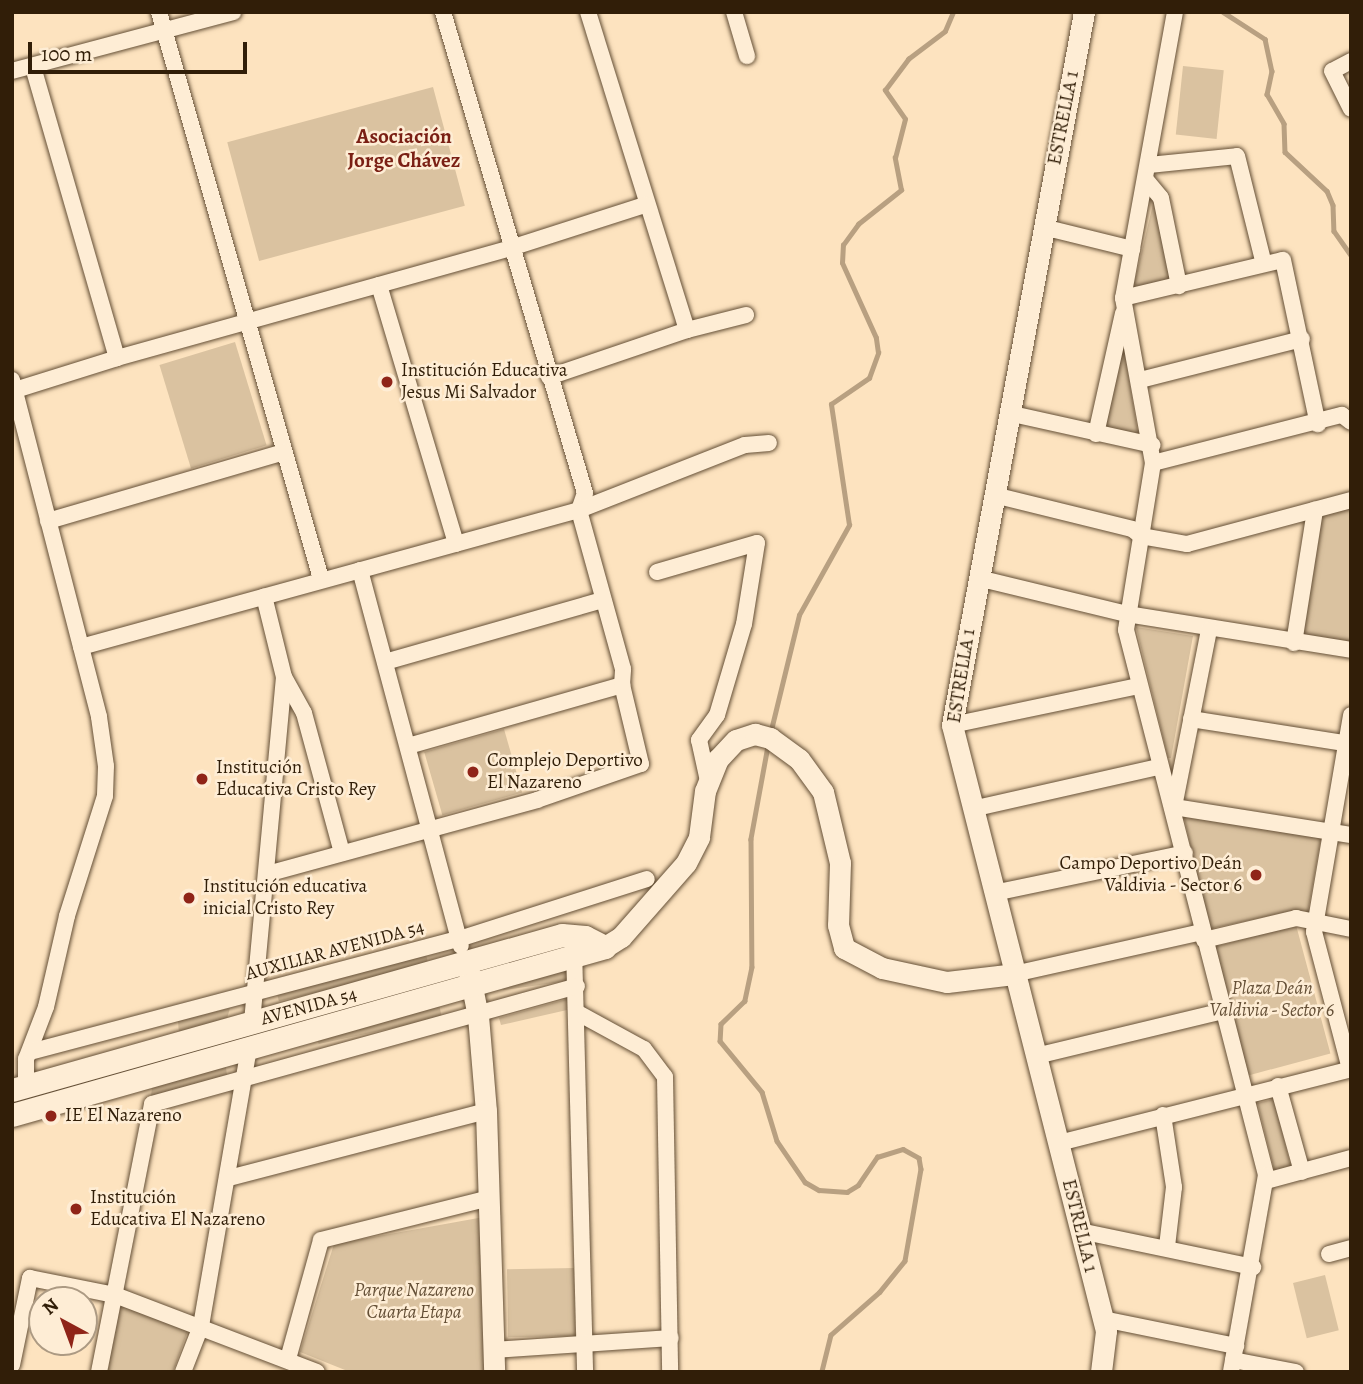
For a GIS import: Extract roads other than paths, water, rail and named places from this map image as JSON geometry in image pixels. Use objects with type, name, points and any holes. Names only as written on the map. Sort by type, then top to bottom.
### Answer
[{"type":"main road","name":"AVENIDA 54","points":[[12,1115],[249,1048],[573,945],[605,947]]},
{"type":"main road","name":"AVENIDA 54","points":[[19,1087],[252,1022],[470,976]]},
{"type":"street","points":[[159,12],[321,579]]},
{"type":"street","points":[[12,71],[233,12]]},
{"type":"street","points":[[267,874],[429,831],[640,768],[622,685],[623,669],[579,510],[585,493],[443,12]]},
{"type":"street","points":[[588,12],[645,205],[687,330]]},
{"type":"street","points":[[734,12],[747,56]]},
{"type":"street","name":"ESTRELLA 1","points":[[1084,12],[952,725],[1106,1331],[1101,1372]]},
{"type":"street","points":[[1096,434],[1124,304],[1175,12]]},
{"type":"street","points":[[1351,61],[1332,71],[1351,109]]},
{"type":"street","points":[[33,67],[117,358]]},
{"type":"street","points":[[1148,173],[1237,156],[1264,264]]},
{"type":"street","points":[[1148,173],[1161,198],[1179,286]]},
{"type":"street","points":[[19,1087],[105,796],[99,717],[13,387],[511,248],[645,205]]},
{"type":"street","points":[[1043,227],[1132,249]]},
{"type":"street","points":[[1124,304],[1179,286],[1283,260],[1318,424]]},
{"type":"street","points":[[379,285],[456,544]]},
{"type":"street","points":[[1124,304],[1152,445],[1153,463],[1127,614],[1139,686],[1159,767],[1174,807],[1203,936],[1266,1181],[1253,1267],[1233,1359]]},
{"type":"street","points":[[550,377],[687,330],[746,315]]},
{"type":"street","points":[[1140,380],[1302,339]]},
{"type":"street","points":[[1008,413],[1152,445]]},
{"type":"street","points":[[1153,463],[1346,415],[1351,422]]},
{"type":"street","points":[[81,646],[579,510],[745,445],[769,443]]},
{"type":"street","points":[[48,521],[285,452]]},
{"type":"street","points":[[994,495],[1132,529],[1140,536],[1187,544],[1351,500]]},
{"type":"street","points":[[1294,643],[1315,510]]},
{"type":"street","points":[[657,572],[757,543],[744,624],[717,715],[699,740],[708,781]]},
{"type":"street","points":[[360,570],[470,976],[478,1016],[490,1198],[494,1372]]},
{"type":"street","points":[[978,578],[1127,614],[1209,630],[1351,650]]},
{"type":"street","points":[[264,596],[284,677],[304,713],[342,853]]},
{"type":"street","points":[[385,662],[603,600]]},
{"type":"street","points":[[1174,807],[1209,630]]},
{"type":"street","points":[[252,1022],[284,677]]},
{"type":"street","points":[[408,746],[622,685]]},
{"type":"street","points":[[952,725],[1139,686]]},
{"type":"street","points":[[1059,1143],[1350,1069],[1314,932],[1351,715]]},
{"type":"street","points":[[1191,719],[1348,743]]},
{"type":"street","points":[[605,947],[621,937],[695,850],[708,781],[726,748],[755,734],[770,738],[808,768],[823,792],[835,833],[842,891],[839,941],[858,958],[882,968],[947,982],[1014,974],[1296,918],[1351,929]]},
{"type":"street","points":[[972,809],[1159,767]]},
{"type":"street","points":[[1174,807],[1351,835]]},
{"type":"street","points":[[994,893],[1185,853]]},
{"type":"street","name":"AUXILIAR AVENIDA 54","points":[[30,1052],[459,939],[647,879]]},
{"type":"street","points":[[573,945],[578,1013],[585,1372]]},
{"type":"street","points":[[99,1372],[152,1104],[478,1016],[577,986]]},
{"type":"street","points":[[1036,1056],[1224,1011]]},
{"type":"street","points":[[578,1013],[644,1049],[665,1077],[670,1372]]},
{"type":"street","points":[[183,1372],[201,1326],[229,1178],[249,1048]]},
{"type":"street","points":[[1278,1086],[1302,1172]]},
{"type":"street","points":[[229,1178],[486,1111]]},
{"type":"street","points":[[1163,1115],[1174,1188],[1167,1247]]},
{"type":"street","points":[[1266,1181],[1351,1158]]},
{"type":"street","points":[[288,1359],[321,1240],[490,1198]]},
{"type":"street","points":[[1080,1231],[1253,1267]]},
{"type":"street","points":[[1329,1254],[1351,1248]]},
{"type":"street","points":[[12,1365],[30,1278],[115,1295],[317,1372]]},
{"type":"street","points":[[1103,1319],[1233,1359],[1296,1372]]},
{"type":"street","points":[[495,1350],[671,1338]]},
{"type":"waterway","points":[[771,730],[799,615],[849,525],[831,404],[869,378],[878,353],[876,338],[842,263],[843,245],[858,224],[901,190],[895,158],[905,119],[885,90],[908,59],[945,31],[953,12]]},
{"type":"waterway","points":[[1223,12],[1265,39],[1272,71],[1267,94],[1284,124],[1285,152],[1327,191],[1333,205],[1334,231],[1351,255]]},
{"type":"waterway","points":[[768,746],[751,839],[752,967],[745,1001],[721,1024],[720,1041],[762,1092],[777,1141],[805,1182],[819,1190],[847,1192],[858,1185],[877,1157],[903,1149],[919,1158],[921,1169],[905,1261],[880,1292],[831,1335],[822,1372]]},
{"type":"place","name":"Institución Educativa Jesus Mi Salvador","points":[[387,382]]},
{"type":"place","name":"Complejo Deportivo El Nazareno","points":[[473,772]]},
{"type":"place","name":"Institución Educativa Cristo Rey","points":[[202,779]]},
{"type":"place","name":"Campo Deportivo Deán Valdivia - Sector 6","points":[[1256,875]]},
{"type":"place","name":"Institución educativa inicial Cristo Rey","points":[[189,898]]},
{"type":"place","name":"IE El Nazareno","points":[[51,1116]]},
{"type":"place","name":"Institución Educativa El Nazareno","points":[[76,1209]]},
{"type":"district","name":"Asociación Jorge Chávez","points":[[404,148]]},
{"type":"park label","name":"Plaza Deán Valdivia - Sector 6","points":[[1272,1000]]},
{"type":"park label","name":"Parque Nazareno Cuarta Etapa","points":[[414,1302]]}]
